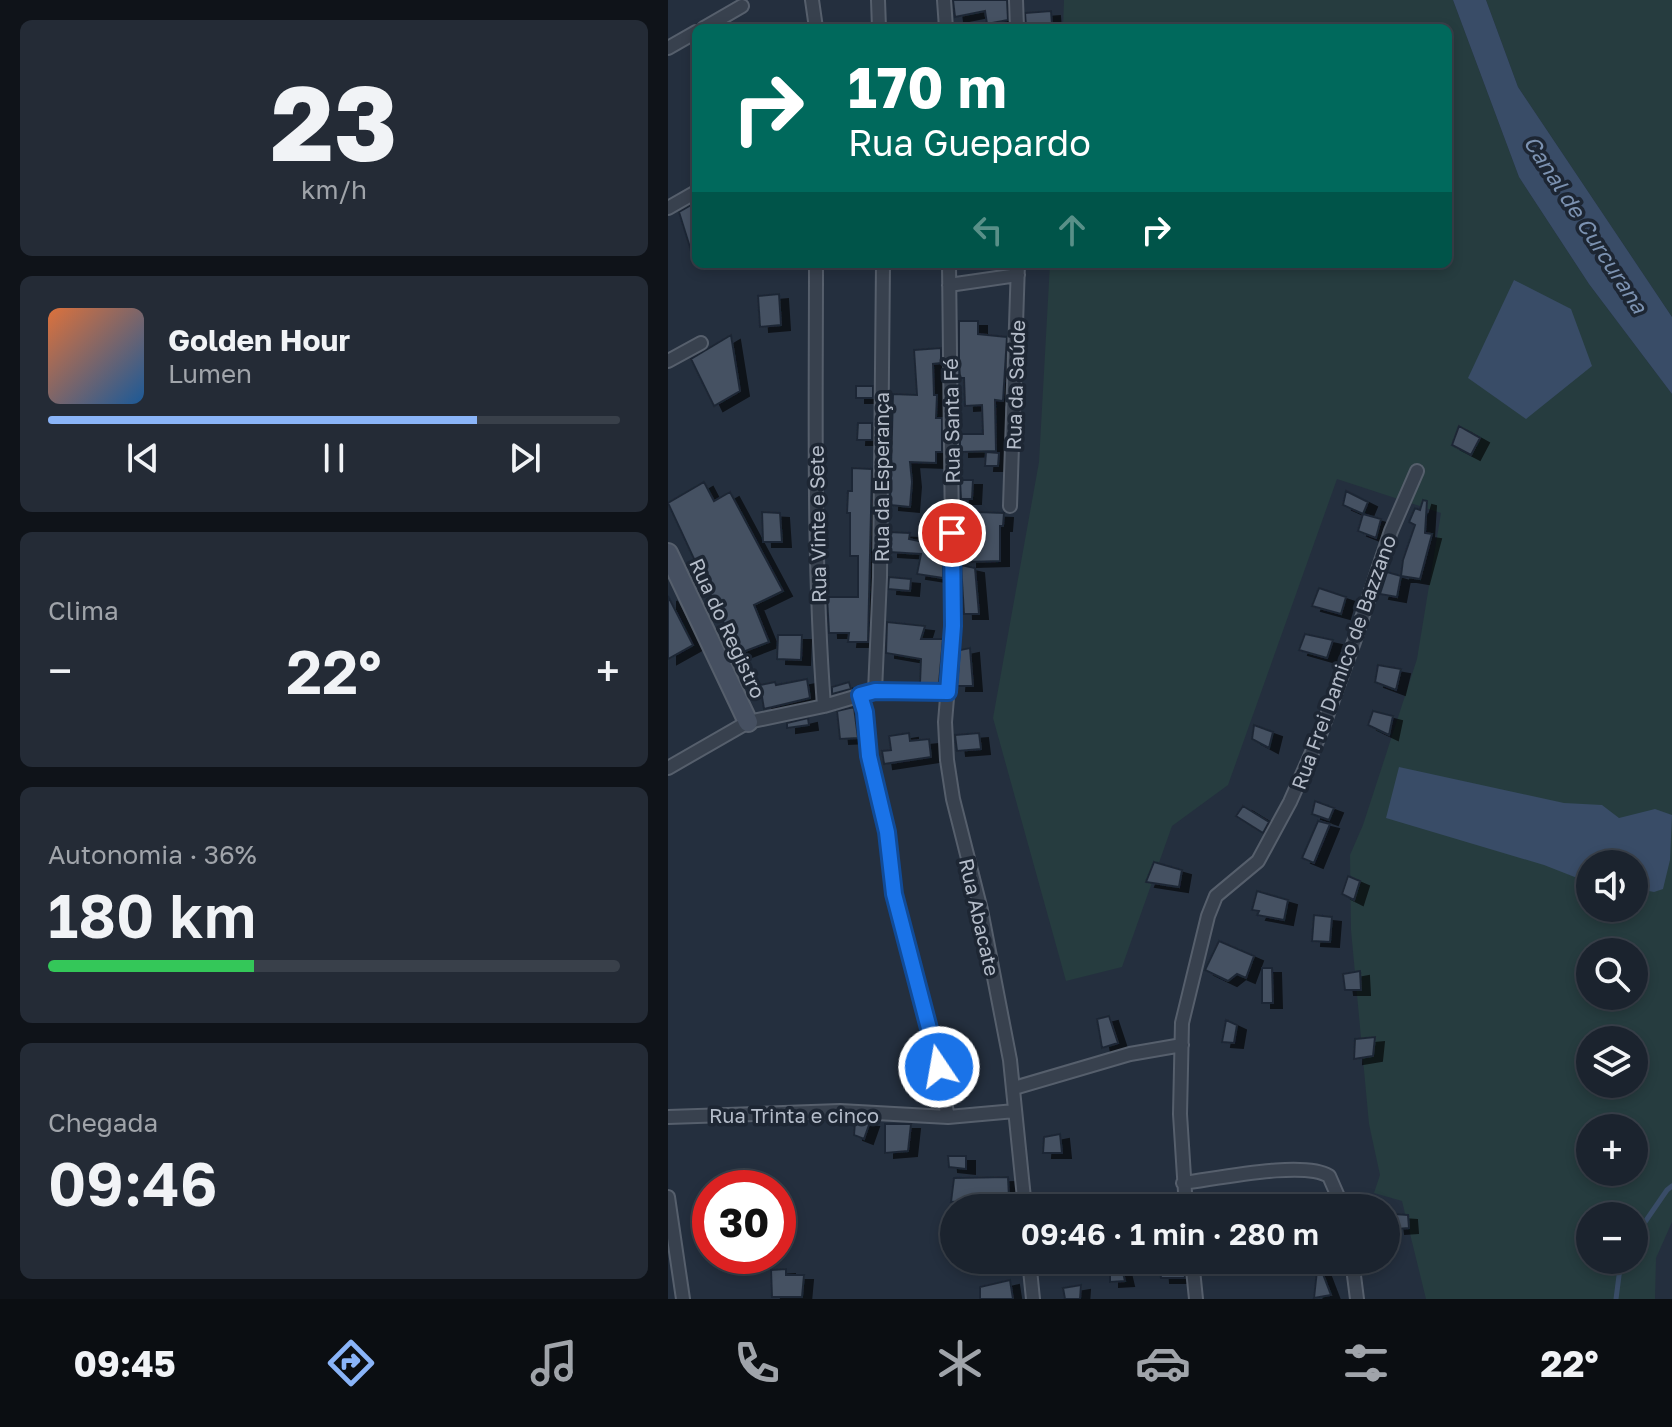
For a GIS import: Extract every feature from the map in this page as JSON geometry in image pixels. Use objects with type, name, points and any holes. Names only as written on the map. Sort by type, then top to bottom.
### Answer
[{"type":"street","points":[[812,0],[815,24]]},
{"type":"street","points":[[878,0],[879,24]]},
{"type":"street","points":[[944,0],[946,24]]},
{"type":"street","points":[[1016,0],[1017,24]]},
{"type":"street","points":[[711,24],[742,6]]},
{"type":"street","points":[[668,48],[692,34]]},
{"type":"street","points":[[668,208],[692,194]]},
{"type":"street","name":"Rua Vinte e Sete","points":[[816,268],[816,488],[824,706]]},
{"type":"street","name":"Rua da Esperança","points":[[875,691],[880,577],[883,268]]},
{"type":"street","name":"Rua Santa Fé","points":[[949,268],[953,626]]},
{"type":"street","points":[[949,285],[1018,270]]},
{"type":"street","name":"Rua da Saúde","points":[[1010,506],[1018,270]]},
{"type":"street","points":[[668,361],[701,343]]},
{"type":"street","name":"Rua Frei Damico de Bazzano","points":[[1184,1194],[1180,1114],[1185,1011],[1211,904],[1216,896],[1258,861],[1290,802],[1321,732],[1391,531],[1417,471]]},
{"type":"street","name":"Rua do Registro","points":[[668,553],[748,722]]},
{"type":"street","name":"Rua Abacate","points":[[953,626],[945,722],[953,799],[981,910],[1014,1088],[1024,1194]]},
{"type":"street","points":[[668,768],[748,722],[824,706],[875,691],[948,692]]},
{"type":"street","points":[[860,695],[865,712],[869,756],[887,832],[894,894],[928,1020],[948,1117]]},
{"type":"street","points":[[1014,1088],[1130,1054],[1182,1045]]},
{"type":"street","name":"Rua Trinta e cinco","points":[[668,1117],[840,1111],[948,1117],[1015,1111]]},
{"type":"street","points":[[1183,1183],[1284,1170],[1311,1170],[1329,1176],[1337,1194]]},
{"type":"street","points":[[668,1197],[683,1299]]},
{"type":"street","points":[[1030,1274],[1033,1299]]},
{"type":"street","points":[[1193,1274],[1196,1299]]},
{"type":"street","points":[[1354,1274],[1357,1299]]},
{"type":"green space","points":[[1064,0],[1453,0],[1519,177],[1589,284],[1672,394],[1672,1222],[1656,1258],[1655,1299],[1426,1299],[1400,1194],[1374,1193],[1380,1175],[1369,1124],[1351,930],[1350,855],[1363,825],[1417,659],[1441,513],[1337,479],[1228,785],[1172,826],[1122,967],[1066,981],[993,718],[1039,462],[1050,268],[1452,268],[1452,24],[1063,24]]},
{"type":"green space","points":[[1486,0],[1672,0],[1672,317],[1518,87]]},
{"type":"water","name":"Canal de Curcurana","points":[[1453,0],[1486,0],[1518,87],[1672,317],[1672,394],[1589,284],[1519,177]]},
{"type":"water","points":[[1514,280],[1571,309],[1592,366],[1526,419],[1468,378]]},
{"type":"water","points":[[1399,767],[1564,803],[1602,805],[1619,818],[1655,809],[1672,815],[1670,860],[1663,889],[1654,892],[1648,891],[1648,850],[1576,850],[1576,878],[1386,818]]},
{"type":"building","points":[[953,0],[1007,0],[1008,20],[987,24],[985,11],[955,17]]},
{"type":"building","points":[[1051,11],[1052,24],[1026,24],[1025,13]]},
{"type":"building","points":[[692,205],[692,254],[679,212]]},
{"type":"building","points":[[779,294],[781,325],[760,327],[758,296]]},
{"type":"building","points":[[959,321],[978,321],[978,334],[1007,337],[1003,401],[995,400],[996,451],[960,452],[960,434],[983,434],[982,405],[965,406],[964,378],[960,378]]},
{"type":"building","points":[[731,335],[740,391],[714,406],[691,359]]},
{"type":"building","points":[[941,348],[941,363],[933,364],[936,418],[942,418],[942,452],[936,452],[936,463],[910,462],[910,507],[890,505],[893,394],[917,395],[914,350]]},
{"type":"building","points":[[856,386],[873,386],[873,398],[856,398]]},
{"type":"building","points":[[858,423],[872,423],[872,440],[857,440]]},
{"type":"building","points":[[1459,426],[1480,438],[1471,455],[1452,445]]},
{"type":"building","points":[[986,452],[999,453],[998,466],[985,466]]},
{"type":"building","points":[[852,468],[872,469],[868,642],[848,642],[849,633],[829,633],[827,597],[858,597],[858,556],[850,556],[850,513],[847,513],[848,491],[852,491]]},
{"type":"building","points":[[960,480],[973,480],[972,499],[961,499]]},
{"type":"building","points":[[704,482],[714,501],[730,492],[783,591],[754,605],[769,642],[730,657],[719,633],[727,630],[668,503]]},
{"type":"building","points":[[1346,491],[1368,502],[1363,514],[1343,505]]},
{"type":"building","points":[[1423,500],[1427,501],[1425,533],[1432,534],[1420,579],[1401,576],[1415,525],[1409,522],[1415,508],[1420,510]]},
{"type":"building","points":[[762,512],[780,513],[782,542],[763,542]]},
{"type":"building","points":[[977,512],[1004,513],[1003,526],[1000,526],[1000,561],[968,562],[968,536],[976,536]]},
{"type":"building","points":[[1363,514],[1381,519],[1376,538],[1358,531]]},
{"type":"building","points":[[889,532],[910,533],[909,539],[943,546],[943,555],[935,555],[934,561],[943,563],[943,578],[917,574],[921,554],[889,552]]},
{"type":"building","points":[[961,565],[975,568],[979,614],[964,614]]},
{"type":"building","points":[[1387,572],[1401,576],[1397,597],[1380,594]]},
{"type":"building","points":[[889,577],[911,579],[910,591],[888,589]]},
{"type":"building","points":[[1319,588],[1346,597],[1341,614],[1312,606]]},
{"type":"building","points":[[668,596],[693,645],[668,659]]},
{"type":"building","points":[[887,622],[925,626],[921,639],[943,639],[939,683],[920,683],[921,659],[886,653]]},
{"type":"building","points":[[1305,634],[1333,640],[1327,658],[1299,650]]},
{"type":"building","points":[[778,635],[802,635],[801,660],[777,659]]},
{"type":"building","points":[[970,648],[973,686],[957,686],[960,650]]},
{"type":"building","points":[[1378,665],[1401,669],[1396,690],[1375,682]]},
{"type":"building","points":[[807,679],[810,698],[764,709],[760,685]]},
{"type":"building","points":[[849,682],[851,689],[832,694],[832,687]]},
{"type":"building","points":[[854,707],[858,738],[840,739],[837,711]]},
{"type":"building","points":[[1373,711],[1393,716],[1389,735],[1368,725]]},
{"type":"building","points":[[808,718],[809,725],[787,728],[787,723]]},
{"type":"building","points":[[1254,725],[1273,732],[1269,748],[1252,739]]},
{"type":"building","points":[[909,733],[910,741],[929,739],[931,757],[884,764],[882,751],[891,750],[889,736]]},
{"type":"building","points":[[979,733],[981,749],[957,751],[955,735]]},
{"type":"building","points":[[1315,801],[1334,808],[1329,820],[1312,814]]},
{"type":"building","points":[[1243,806],[1269,822],[1263,833],[1236,816]]},
{"type":"building","points":[[1318,821],[1330,824],[1314,863],[1302,858]]},
{"type":"building","points":[[1154,862],[1182,870],[1179,887],[1146,882]]},
{"type":"building","points":[[1348,876],[1360,881],[1354,900],[1342,894]]},
{"type":"building","points":[[1257,891],[1288,900],[1284,920],[1257,915],[1259,911],[1252,910]]},
{"type":"building","points":[[1314,915],[1332,917],[1330,942],[1312,941]]},
{"type":"building","points":[[1219,941],[1254,956],[1246,978],[1237,974],[1228,981],[1205,970]]},
{"type":"building","points":[[1262,968],[1272,968],[1273,1003],[1262,1003]]},
{"type":"building","points":[[1360,971],[1361,990],[1345,990],[1343,974]]},
{"type":"building","points":[[1109,1016],[1118,1043],[1102,1048],[1097,1019]]},
{"type":"building","points":[[1226,1020],[1237,1025],[1234,1043],[1222,1042]]},
{"type":"building","points":[[1375,1037],[1373,1056],[1354,1059],[1355,1039]]},
{"type":"building","points":[[855,1121],[870,1122],[864,1139],[854,1135]]},
{"type":"building","points":[[885,1124],[911,1124],[908,1151],[885,1153]]},
{"type":"building","points":[[1060,1134],[1062,1153],[1043,1153],[1044,1137]]},
{"type":"building","points":[[948,1156],[966,1156],[966,1169],[949,1167]]},
{"type":"building","points":[[1008,1177],[1009,1194],[952,1194],[954,1178]]},
{"type":"building","points":[[1400,1214],[1408,1215],[1409,1228],[1400,1229]]},
{"type":"building","points":[[771,1274],[804,1275],[802,1297],[772,1297]]},
{"type":"building","points":[[1110,1274],[1123,1274],[1125,1281],[1110,1282]]},
{"type":"building","points":[[1161,1274],[1185,1274],[1185,1278],[1161,1278]]},
{"type":"building","points":[[1317,1274],[1323,1274],[1331,1295],[1314,1298]]},
{"type":"building","points":[[1010,1280],[1013,1299],[980,1299],[980,1287]]},
{"type":"building","points":[[1081,1285],[1080,1299],[1065,1299],[1063,1288]]},
{"type":"waterway","points":[[1648,1218],[1672,1186]]},
{"type":"waterway","points":[[1616,1299],[1619,1274]]},
{"type":"route","points":[[939,1067],[894,894],[887,832],[869,756],[865,712],[860,695],[875,691],[948,692],[953,626],[952,533]]}]
